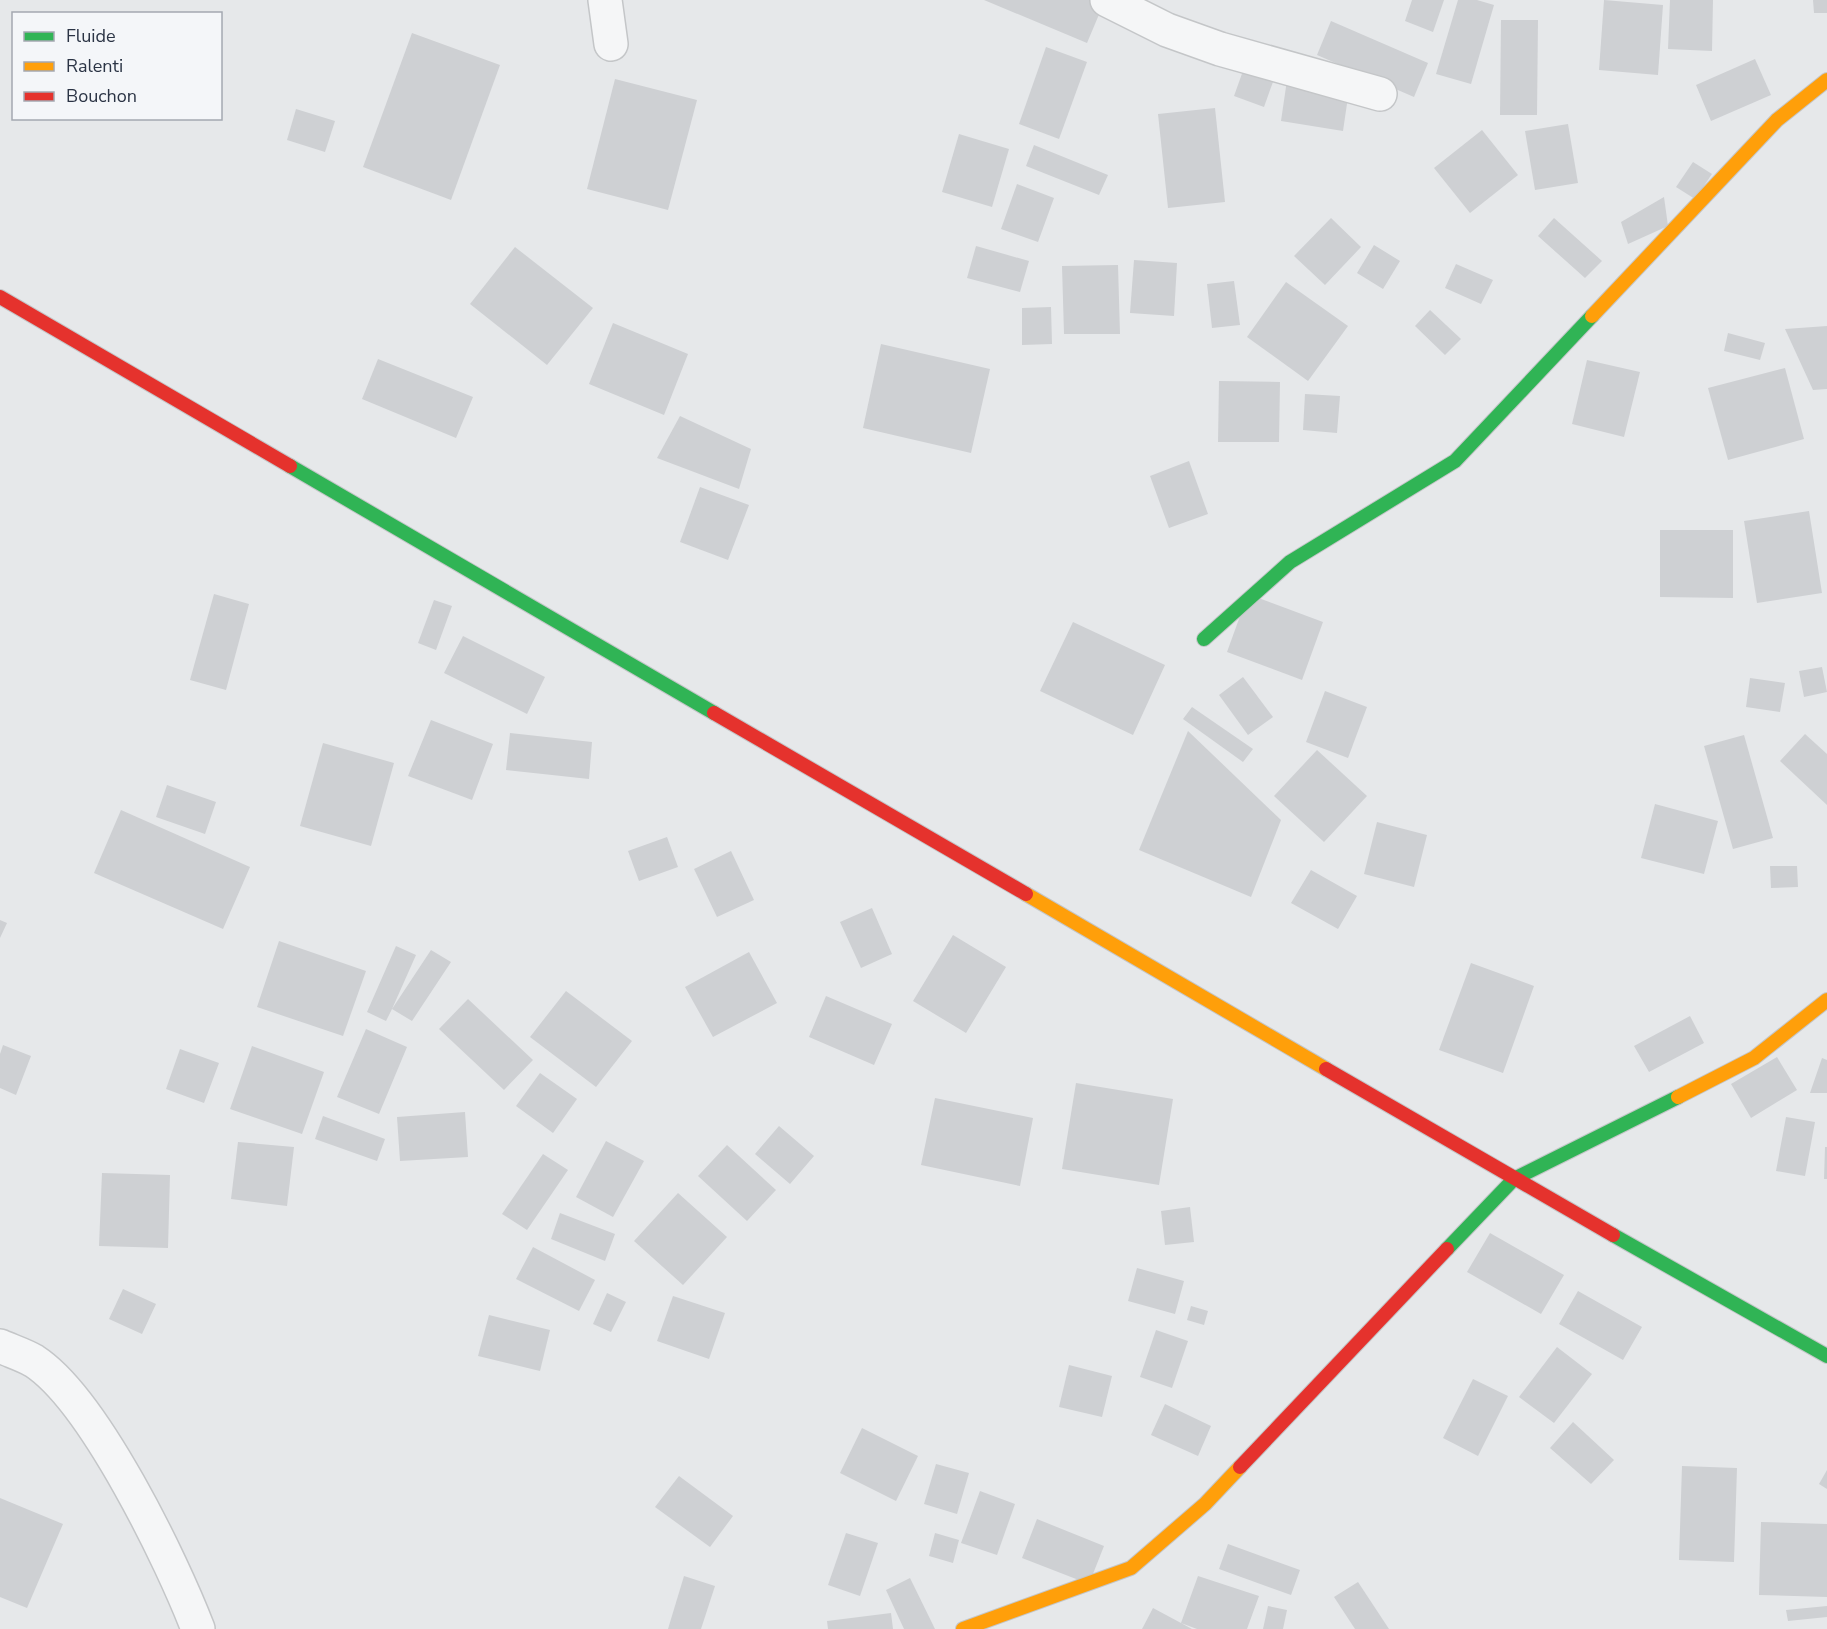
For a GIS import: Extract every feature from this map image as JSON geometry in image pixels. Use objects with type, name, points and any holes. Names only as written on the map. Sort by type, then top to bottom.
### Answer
[{"type":"street","points":[[605,0],[611,44]]},
{"type":"street","points":[[1107,0],[1167,30],[1210,45],[1380,94]]},
{"type":"street","points":[[1204,639],[1290,562],[1455,461],[1777,120],[1827,80]]},
{"type":"street","points":[[0,297],[1514,1179],[1827,1356]]},
{"type":"street","points":[[963,1629],[1131,1568],[1205,1504],[1514,1179],[1754,1058],[1827,1000]]},
{"type":"street","points":[[0,1346],[34,1361],[70,1394],[123,1474],[185,1594],[198,1629]]},
{"type":"building","points":[[984,0],[1092,0],[1103,5],[1087,43]]},
{"type":"building","points":[[1412,0],[1444,0],[1433,32],[1405,21]]},
{"type":"building","points":[[1458,0],[1477,0],[1494,5],[1471,84],[1436,74]]},
{"type":"building","points":[[1604,0],[1663,5],[1658,75],[1599,70]]},
{"type":"building","points":[[1670,0],[1713,0],[1712,51],[1668,49]]},
{"type":"building","points":[[1813,0],[1827,0],[1827,13],[1814,13]]},
{"type":"building","points":[[1501,20],[1538,20],[1537,115],[1500,115]]},
{"type":"building","points":[[1331,21],[1428,63],[1414,97],[1317,55]]},
{"type":"building","points":[[412,33],[500,65],[451,200],[363,167]]},
{"type":"building","points":[[1046,47],[1087,62],[1059,139],[1019,124]]},
{"type":"building","points":[[1755,59],[1771,95],[1711,121],[1696,85]]},
{"type":"building","points":[[1244,68],[1274,79],[1264,107],[1234,96]]},
{"type":"building","points":[[615,79],[697,100],[668,210],[587,189]]},
{"type":"building","points":[[1287,80],[1349,90],[1343,131],[1281,121]]},
{"type":"building","points":[[1215,108],[1225,202],[1168,208],[1158,114]]},
{"type":"building","points":[[296,109],[335,121],[325,152],[287,140]]},
{"type":"building","points":[[1568,124],[1578,183],[1535,190],[1525,131]]},
{"type":"building","points":[[1482,130],[1518,175],[1470,213],[1434,168]]},
{"type":"building","points":[[959,134],[1009,149],[992,207],[942,192]]},
{"type":"building","points":[[1034,145],[1108,175],[1099,195],[1026,166]]},
{"type":"building","points":[[1693,162],[1712,174],[1695,199],[1676,187]]},
{"type":"building","points":[[1017,184],[1054,198],[1038,242],[1001,229]]},
{"type":"building","points":[[1664,197],[1668,226],[1628,244],[1621,222]]},
{"type":"building","points":[[1331,218],[1361,247],[1325,285],[1294,256]]},
{"type":"building","points":[[1554,218],[1602,261],[1585,278],[1538,236]]},
{"type":"building","points":[[1374,245],[1400,261],[1383,289],[1357,273]]},
{"type":"building","points":[[976,246],[1029,261],[1020,292],[967,278]]},
{"type":"building","points":[[515,247],[593,308],[547,365],[470,304]]},
{"type":"building","points":[[1134,260],[1177,263],[1174,316],[1130,313]]},
{"type":"building","points":[[1456,264],[1493,280],[1481,304],[1445,288]]},
{"type":"building","points":[[1118,265],[1120,334],[1064,334],[1062,266]]},
{"type":"building","points":[[1234,281],[1240,325],[1212,328],[1207,284]]},
{"type":"building","points":[[1286,282],[1348,326],[1308,381],[1247,337]]},
{"type":"building","points":[[1051,307],[1052,344],[1022,345],[1022,308]]},
{"type":"building","points":[[1430,310],[1461,339],[1445,355],[1415,326]]},
{"type":"building","points":[[613,323],[688,354],[664,415],[589,384]]},
{"type":"building","points":[[1827,326],[1827,389],[1813,390],[1785,329]]},
{"type":"building","points":[[1728,333],[1765,343],[1760,360],[1724,351]]},
{"type":"building","points":[[881,344],[990,369],[971,453],[863,428]]},
{"type":"building","points":[[378,359],[473,397],[456,438],[362,399]]},
{"type":"building","points":[[1587,360],[1640,372],[1624,437],[1572,424]]},
{"type":"building","points":[[1785,368],[1804,439],[1728,460],[1708,388]]},
{"type":"building","points":[[1219,381],[1280,382],[1279,442],[1218,442]]},
{"type":"building","points":[[1305,394],[1340,396],[1337,433],[1303,430]]},
{"type":"building","points":[[680,416],[751,449],[739,489],[657,458]]},
{"type":"building","points":[[1189,461],[1208,514],[1169,528],[1150,476]]},
{"type":"building","points":[[700,487],[749,505],[728,560],[680,542]]},
{"type":"building","points":[[1809,511],[1822,593],[1757,603],[1744,521]]},
{"type":"building","points":[[1660,530],[1733,530],[1733,598],[1660,597]]},
{"type":"building","points":[[214,594],[249,604],[226,690],[190,680]]},
{"type":"building","points":[[1248,594],[1323,622],[1302,680],[1227,652]]},
{"type":"building","points":[[434,600],[452,606],[436,650],[418,643]]},
{"type":"building","points":[[1073,622],[1165,665],[1133,735],[1040,691]]},
{"type":"building","points":[[463,636],[545,677],[527,714],[444,673]]},
{"type":"building","points":[[1822,667],[1827,692],[1804,697],[1799,671]]},
{"type":"building","points":[[1243,677],[1273,717],[1248,735],[1219,695]]},
{"type":"building","points":[[1750,678],[1785,683],[1780,712],[1746,707]]},
{"type":"building","points":[[1325,691],[1367,707],[1348,758],[1306,742]]},
{"type":"building","points":[[1192,707],[1253,749],[1243,762],[1183,719]]},
{"type":"building","points":[[431,720],[493,744],[472,800],[408,776]]},
{"type":"building","points":[[1188,731],[1281,820],[1251,897],[1139,850]]},
{"type":"building","points":[[510,733],[592,742],[589,779],[506,770]]},
{"type":"building","points":[[1805,734],[1827,754],[1827,805],[1780,761]]},
{"type":"building","points":[[1744,735],[1773,838],[1733,849],[1704,746]]},
{"type":"building","points":[[323,743],[394,763],[371,846],[300,826]]},
{"type":"building","points":[[1317,750],[1367,796],[1324,842],[1274,796]]},
{"type":"building","points":[[167,785],[216,802],[205,834],[156,817]]},
{"type":"building","points":[[1655,804],[1718,821],[1704,874],[1641,858]]},
{"type":"building","points":[[121,810],[250,867],[223,929],[94,873]]},
{"type":"building","points":[[1377,822],[1427,835],[1414,887],[1364,874]]},
{"type":"building","points":[[667,837],[678,867],[639,881],[628,851]]},
{"type":"building","points":[[731,851],[754,900],[717,917],[694,869]]},
{"type":"building","points":[[1770,866],[1797,866],[1798,887],[1771,888]]},
{"type":"building","points":[[1311,870],[1357,896],[1338,929],[1291,903]]},
{"type":"building","points":[[872,908],[892,954],[861,968],[840,922]]},
{"type":"building","points":[[0,920],[7,923],[0,938]]},
{"type":"building","points":[[953,935],[1006,967],[966,1033],[913,1001]]},
{"type":"building","points":[[279,941],[366,971],[343,1036],[257,1007]]},
{"type":"building","points":[[396,946],[416,955],[386,1021],[367,1012]]},
{"type":"building","points":[[431,950],[451,962],[412,1021],[392,1009]]},
{"type":"building","points":[[749,952],[777,1003],[713,1037],[685,987]]},
{"type":"building","points":[[1471,963],[1534,986],[1503,1073],[1439,1050]]},
{"type":"building","points":[[566,991],[632,1041],[596,1087],[530,1037]]},
{"type":"building","points":[[826,996],[892,1024],[874,1065],[809,1037]]},
{"type":"building","points":[[468,999],[533,1060],[504,1090],[439,1029]]},
{"type":"building","points":[[1690,1016],[1704,1043],[1649,1072],[1634,1046]]},
{"type":"building","points":[[366,1029],[407,1047],[379,1114],[337,1097]]},
{"type":"building","points":[[3,1045],[31,1056],[16,1095],[0,1088],[0,1054]]},
{"type":"building","points":[[252,1046],[324,1072],[302,1134],[230,1109]]},
{"type":"building","points":[[180,1049],[219,1063],[204,1103],[166,1089]]},
{"type":"building","points":[[1777,1057],[1797,1090],[1751,1118],[1731,1084]]},
{"type":"building","points":[[1822,1058],[1827,1060],[1827,1093],[1810,1093]]},
{"type":"building","points":[[540,1073],[577,1099],[553,1133],[516,1106]]},
{"type":"building","points":[[1076,1083],[1173,1099],[1159,1185],[1062,1169]]},
{"type":"building","points":[[935,1098],[1033,1118],[1020,1186],[921,1165]]},
{"type":"building","points":[[465,1112],[468,1157],[400,1161],[397,1117]]},
{"type":"building","points":[[323,1116],[385,1139],[377,1161],[315,1139]]},
{"type":"building","points":[[1786,1117],[1815,1122],[1805,1176],[1776,1171]]},
{"type":"building","points":[[779,1126],[814,1156],[790,1184],[755,1154]]},
{"type":"building","points":[[606,1141],[644,1161],[613,1217],[576,1197]]},
{"type":"building","points":[[238,1142],[294,1147],[287,1206],[231,1199]]},
{"type":"building","points":[[727,1145],[776,1190],[747,1221],[698,1176]]},
{"type":"building","points":[[1825,1147],[1827,1147],[1827,1179],[1824,1179]]},
{"type":"building","points":[[543,1154],[568,1170],[527,1230],[502,1214]]},
{"type":"building","points":[[102,1173],[170,1175],[168,1248],[99,1246]]},
{"type":"building","points":[[678,1193],[727,1237],[683,1285],[634,1241]]},
{"type":"building","points":[[1190,1207],[1194,1242],[1165,1245],[1161,1211]]},
{"type":"building","points":[[560,1213],[615,1234],[605,1261],[551,1239]]},
{"type":"building","points":[[1490,1233],[1564,1275],[1541,1314],[1467,1272]]},
{"type":"building","points":[[533,1247],[595,1280],[579,1311],[516,1279]]},
{"type":"building","points":[[1137,1268],[1184,1281],[1175,1314],[1128,1301]]},
{"type":"building","points":[[123,1289],[156,1304],[142,1334],[109,1319]]},
{"type":"building","points":[[1578,1291],[1642,1327],[1623,1360],[1559,1324]]},
{"type":"building","points":[[607,1293],[626,1302],[611,1332],[593,1324]]},
{"type":"building","points":[[673,1296],[725,1313],[709,1359],[657,1341]]},
{"type":"building","points":[[1191,1306],[1208,1311],[1204,1325],[1187,1320]]},
{"type":"building","points":[[489,1315],[550,1330],[540,1371],[478,1356]]},
{"type":"building","points":[[1156,1330],[1188,1341],[1172,1388],[1140,1377]]},
{"type":"building","points":[[1557,1347],[1592,1374],[1554,1423],[1519,1397]]},
{"type":"building","points":[[1069,1365],[1112,1376],[1102,1417],[1059,1407]]},
{"type":"building","points":[[1473,1379],[1508,1396],[1478,1456],[1443,1438]]},
{"type":"building","points":[[1165,1404],[1211,1426],[1198,1456],[1151,1435]]},
{"type":"building","points":[[1573,1422],[1614,1460],[1591,1484],[1550,1448]]},
{"type":"building","points":[[862,1428],[918,1456],[896,1501],[840,1473]]},
{"type":"building","points":[[936,1464],[969,1473],[957,1514],[924,1504]]},
{"type":"building","points":[[1682,1466],[1737,1468],[1734,1562],[1679,1560]]},
{"type":"building","points":[[1827,1470],[1827,1489],[1819,1484]]},
{"type":"building","points":[[679,1476],[733,1516],[710,1547],[655,1507]]},
{"type":"building","points":[[980,1491],[1015,1504],[997,1555],[961,1543]]},
{"type":"building","points":[[0,1498],[63,1524],[27,1608],[0,1597]]},
{"type":"building","points":[[1037,1519],[1104,1546],[1089,1584],[1022,1558]]},
{"type":"building","points":[[1761,1522],[1827,1524],[1827,1597],[1759,1595]]},
{"type":"building","points":[[846,1533],[878,1543],[860,1596],[828,1585]]},
{"type":"building","points":[[935,1533],[959,1540],[953,1563],[929,1556]]},
{"type":"building","points":[[1228,1544],[1300,1570],[1291,1595],[1219,1569]]},
{"type":"building","points":[[684,1576],[715,1586],[701,1629],[668,1629]]},
{"type":"building","points":[[1198,1576],[1259,1596],[1247,1629],[1197,1629],[1181,1623]]},
{"type":"building","points":[[910,1578],[935,1629],[904,1629],[886,1590]]},
{"type":"building","points":[[1358,1582],[1389,1629],[1355,1629],[1334,1597]]},
{"type":"building","points":[[1268,1606],[1287,1610],[1283,1629],[1263,1629]]},
{"type":"building","points":[[1827,1606],[1827,1617],[1788,1621],[1786,1610]]},
{"type":"building","points":[[1153,1608],[1192,1629],[1142,1629]]},
{"type":"building","points":[[891,1613],[893,1629],[828,1629],[827,1621]]},
{"type":"traffic: fast","points":[[1204,639],[1290,562],[1455,461],[1592,316]]},
{"type":"traffic: fast","points":[[290,466],[714,713]]},
{"type":"traffic: fast","points":[[1447,1249],[1514,1179],[1678,1097]]},
{"type":"traffic: fast","points":[[1613,1235],[1827,1356]]},
{"type":"traffic: slow","points":[[1592,316],[1777,120],[1827,80]]},
{"type":"traffic: slow","points":[[1026,894],[1326,1069]]},
{"type":"traffic: slow","points":[[1678,1097],[1754,1058],[1827,1000]]},
{"type":"traffic: slow","points":[[963,1629],[1131,1568],[1205,1504],[1240,1467]]},
{"type":"traffic: jam","points":[[0,297],[290,466]]},
{"type":"traffic: jam","points":[[714,713],[1026,894]]},
{"type":"traffic: jam","points":[[1326,1069],[1613,1235]]},
{"type":"traffic: jam","points":[[1240,1467],[1447,1249]]}]
